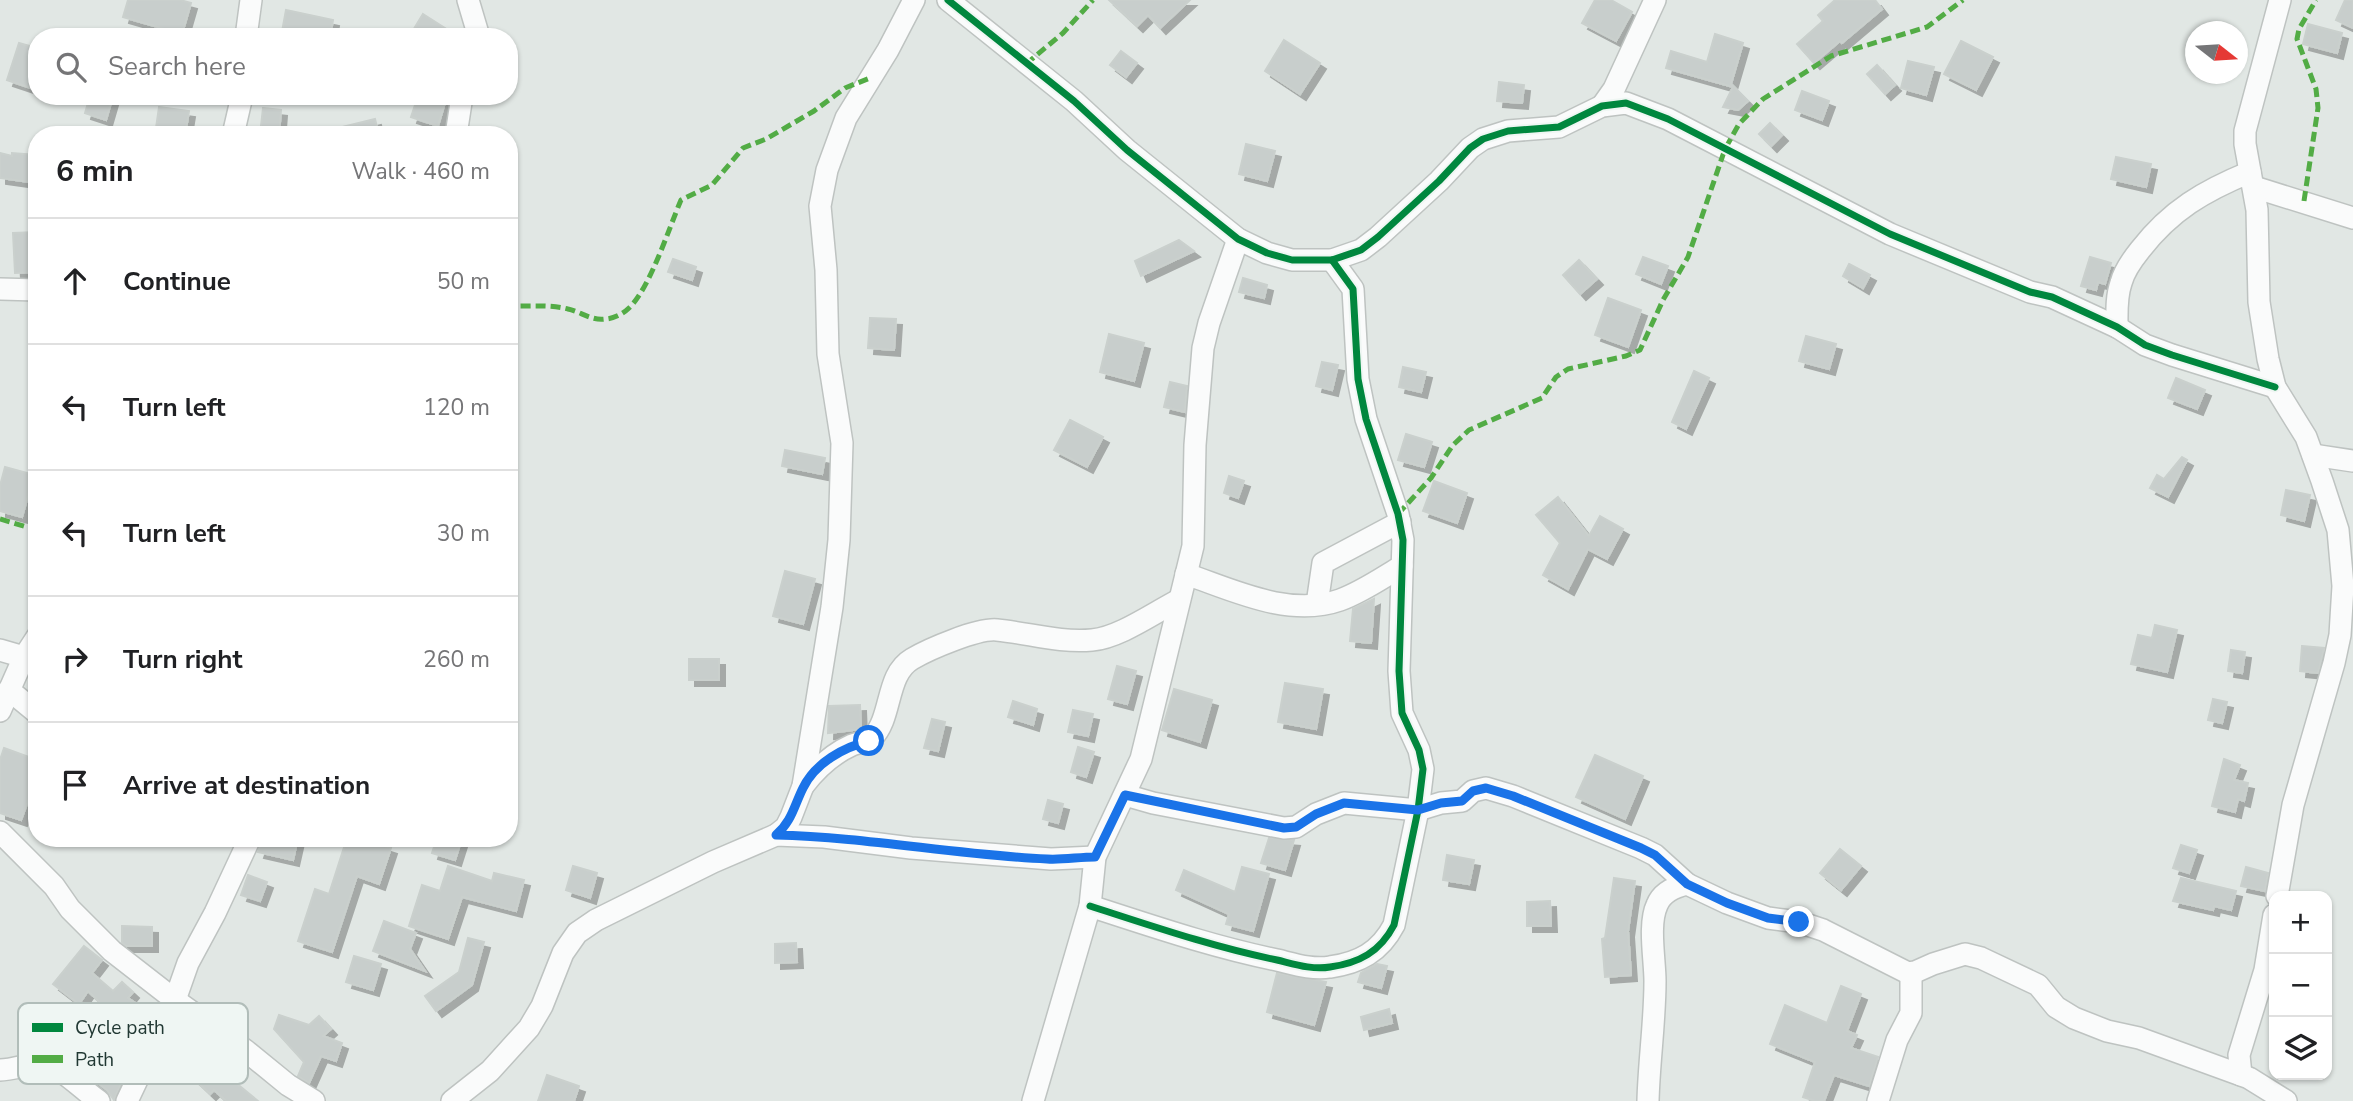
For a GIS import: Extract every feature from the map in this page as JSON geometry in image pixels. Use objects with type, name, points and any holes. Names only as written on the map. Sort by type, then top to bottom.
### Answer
[{"type":"street","points":[[247,28],[251,0]]},
{"type":"street","points":[[468,0],[476,28]]},
{"type":"street","points":[[776,835],[792,817],[803,786],[832,607],[839,540],[842,443],[828,354],[826,270],[820,206],[827,170],[846,118],[888,50],[914,0]]},
{"type":"street","points":[[948,0],[1074,101],[1126,150],[1238,239],[1267,253],[1292,260],[1332,260],[1353,254],[1378,237],[1439,181],[1470,148],[1483,139],[1508,131],[1559,127],[1602,106],[1626,103],[1657,113],[1889,234],[2030,292],[2052,297],[2116,327],[2145,345],[2275,387]]},
{"type":"street","points":[[1602,106],[1614,89],[1655,0]]},
{"type":"street","points":[[2278,891],[2292,804],[2334,663],[2343,611],[2338,530],[2313,455],[2294,415],[2275,387],[2259,302],[2257,210],[2245,131],[2280,0]]},
{"type":"street","points":[[236,126],[242,105]]},
{"type":"street","points":[[457,126],[461,105]]},
{"type":"street","points":[[2116,327],[2118,293],[2122,280],[2146,242],[2168,218],[2216,186],[2252,180],[2353,218]]},
{"type":"street","points":[[1033,1101],[1090,906],[1095,857],[1141,759],[1193,546],[1195,445],[1203,348],[1238,239]]},
{"type":"street","points":[[1090,906],[1241,953],[1310,968],[1329,968],[1355,962],[1373,953],[1387,938],[1394,925],[1418,810],[1422,760],[1402,713],[1399,671],[1403,540],[1400,522],[1366,419],[1358,379],[1353,289],[1332,260]]},
{"type":"street","points":[[0,289],[28,290]]},
{"type":"street","points":[[2313,455],[2353,461]]},
{"type":"street","points":[[1317,604],[1323,563],[1400,522]]},
{"type":"street","points":[[1186,574],[1268,602],[1317,604],[1340,600],[1402,566]]},
{"type":"street","points":[[803,786],[823,763],[852,745],[869,741],[882,726],[897,676],[910,660],[980,631],[995,630],[1056,640],[1095,640],[1111,636],[1179,600]]},
{"type":"street","points":[[0,650],[24,657]]},
{"type":"street","points":[[0,711],[28,651]]},
{"type":"street","points":[[9,690],[28,706]]},
{"type":"street","points":[[1125,795],[1284,828],[1296,827],[1316,814],[1344,803],[1418,810],[1441,803],[1462,801],[1479,788],[1500,791],[1641,848],[1655,855],[1687,884],[1727,903],[1759,915],[1799,922],[1824,930],[1911,973],[1970,954],[2038,985],[2056,1007],[2074,1018],[2241,1075],[2286,1101]]},
{"type":"street","points":[[0,832],[38,869],[70,909],[112,951],[179,1003]]},
{"type":"street","points":[[452,1101],[490,1071],[530,1028],[542,1006],[563,953],[578,933],[596,920],[713,862],[776,835],[824,836],[911,848],[1051,859],[1095,857]]},
{"type":"street","points":[[174,1003],[188,963],[232,881],[246,847]]},
{"type":"street","points":[[1648,1101],[1648,1064],[1655,982],[1656,905],[1662,896],[1687,884]]},
{"type":"street","points":[[2241,1075],[2239,1055],[2265,970],[2269,946]]},
{"type":"street","points":[[1878,1101],[1897,1040],[1910,1013],[1911,973]]},
{"type":"street","points":[[248,1052],[288,1085],[314,1101]]},
{"type":"street","points":[[0,1070],[18,1069]]},
{"type":"street","points":[[76,1084],[99,1101]]},
{"type":"street","points":[[127,1101],[135,1084]]},
{"type":"building","points":[[128,0],[180,0],[191,3],[184,28],[161,28],[123,17]]},
{"type":"building","points":[[1109,0],[1190,0],[1160,28],[1148,15],[1137,26]]},
{"type":"building","points":[[1595,0],[1611,0],[1632,12],[1616,41],[1582,23]]},
{"type":"building","points":[[1835,0],[1875,0],[1882,9],[1814,63],[1797,44],[1823,21],[1818,15]]},
{"type":"building","points":[[2345,0],[2353,0],[2353,28],[2336,20]]},
{"type":"building","points":[[286,10],[333,20],[332,28],[283,28]]},
{"type":"building","points":[[423,14],[445,28],[414,28]]},
{"type":"building","points":[[2308,24],[2342,33],[2337,53],[2303,44]]},
{"type":"building","points":[[1715,34],[1743,43],[1731,84],[1748,101],[1738,110],[1723,107],[1733,87],[1666,68],[1671,51],[1707,62]]},
{"type":"building","points":[[1284,40],[1320,63],[1300,94],[1265,71]]},
{"type":"building","points":[[1961,41],[1993,57],[1976,90],[1944,74]]},
{"type":"building","points":[[19,43],[28,46],[28,87],[7,80]]},
{"type":"building","points":[[1121,51],[1137,63],[1126,77],[1110,65]]},
{"type":"building","points":[[1908,61],[1934,67],[1926,95],[1901,88]]},
{"type":"building","points":[[1877,65],[1895,85],[1885,94],[1867,74]]},
{"type":"building","points":[[1499,82],[1524,85],[1522,103],[1497,101]]},
{"type":"building","points":[[1802,91],[1829,101],[1822,120],[1795,110]]},
{"type":"building","points":[[87,105],[110,105],[106,120],[85,113]]},
{"type":"building","points":[[415,105],[444,105],[438,126],[411,117]]},
{"type":"building","points":[[159,107],[189,111],[186,126],[156,126]]},
{"type":"building","points":[[263,108],[281,110],[280,126],[261,126]]},
{"type":"building","points":[[375,119],[377,126],[346,126]]},
{"type":"building","points":[[1770,123],[1782,135],[1771,146],[1759,134]]},
{"type":"building","points":[[1246,144],[1275,151],[1267,181],[1239,174]]},
{"type":"building","points":[[0,153],[12,156],[12,153],[28,154],[28,182],[0,178]]},
{"type":"building","points":[[2116,157],[2151,164],[2146,187],[2111,179]]},
{"type":"building","points":[[28,232],[28,272],[15,273],[13,233]]},
{"type":"building","points":[[1179,240],[1194,251],[1141,276],[1135,261]]},
{"type":"building","points":[[1643,257],[1668,266],[1661,284],[1636,274]]},
{"type":"building","points":[[2090,257],[2111,263],[2105,284],[2098,282],[2096,290],[2081,286]]},
{"type":"building","points":[[673,259],[696,267],[692,280],[668,272]]},
{"type":"building","points":[[1579,260],[1597,279],[1580,294],[1563,275]]},
{"type":"building","points":[[1849,264],[1870,275],[1863,288],[1843,276]]},
{"type":"building","points":[[1243,278],[1267,285],[1264,298],[1239,292]]},
{"type":"building","points":[[1608,298],[1641,310],[1628,347],[1595,335]]},
{"type":"building","points":[[870,318],[896,319],[894,350],[868,348]]},
{"type":"building","points":[[1109,334],[1144,343],[1134,381],[1100,372]]},
{"type":"building","points":[[1806,336],[1836,344],[1829,369],[1799,361]]},
{"type":"building","points":[[1322,362],[1338,365],[1332,390],[1316,386]]},
{"type":"building","points":[[1403,367],[1426,372],[1421,392],[1399,387]]},
{"type":"building","points":[[1694,371],[1709,378],[1686,429],[1672,422]]},
{"type":"building","points":[[2176,378],[2205,390],[2197,409],[2168,398]]},
{"type":"building","points":[[1170,382],[1187,386],[1185,412],[1164,407]]},
{"type":"building","points":[[1070,420],[1103,437],[1087,467],[1054,450]]},
{"type":"building","points":[[1406,434],[1432,442],[1424,467],[1398,460]]},
{"type":"building","points":[[785,450],[825,458],[822,474],[782,466]]},
{"type":"building","points":[[2182,457],[2187,460],[2168,497],[2150,488],[2157,475],[2164,479]]},
{"type":"building","points":[[5,467],[28,473],[28,496],[22,517],[0,511],[0,486]]},
{"type":"building","points":[[1229,476],[1244,481],[1238,498],[1224,493]]},
{"type":"building","points":[[1434,481],[1467,493],[1457,523],[1423,511]]},
{"type":"building","points":[[2286,490],[2310,495],[2304,521],[2281,515]]},
{"type":"building","points":[[1558,497],[1589,536],[1600,516],[1623,529],[1607,559],[1588,549],[1568,589],[1543,575],[1560,543],[1536,515]]},
{"type":"building","points":[[785,571],[815,579],[803,624],[773,616]]},
{"type":"building","points":[[1374,599],[1371,643],[1350,641],[1353,609]]},
{"type":"building","points":[[2155,625],[2177,630],[2167,672],[2131,664],[2138,635],[2152,638]]},
{"type":"building","points":[[2302,646],[2324,648],[2318,673],[2300,671]]},
{"type":"building","points":[[2231,650],[2245,652],[2242,673],[2228,671]]},
{"type":"building","points":[[689,659],[719,659],[719,680],[689,680]]},
{"type":"building","points":[[1117,666],[1136,671],[1127,704],[1108,699]]},
{"type":"building","points":[[1285,683],[1323,689],[1316,729],[1278,722]]},
{"type":"building","points":[[1174,689],[1212,700],[1200,742],[1162,730]]},
{"type":"building","points":[[2213,699],[2227,702],[2222,723],[2208,720]]},
{"type":"building","points":[[1013,701],[1037,709],[1033,725],[1008,717]]},
{"type":"building","points":[[860,705],[861,729],[828,733],[829,706]]},
{"type":"building","points":[[1073,710],[1093,714],[1088,736],[1068,732]]},
{"type":"building","points":[[932,719],[945,722],[938,751],[924,748]]},
{"type":"building","points":[[1078,747],[1094,752],[1086,777],[1071,772]]},
{"type":"building","points":[[4,748],[28,757],[28,801],[21,820],[0,813],[0,760]]},
{"type":"building","points":[[1595,755],[1643,776],[1625,819],[1576,797]]},
{"type":"building","points":[[2224,759],[2240,765],[2234,780],[2248,783],[2244,801],[2238,799],[2235,812],[2212,806]]},
{"type":"building","points":[[1048,800],[1063,804],[1058,823],[1043,819]]},
{"type":"building","points":[[1269,838],[1294,840],[1285,870],[1261,863]]},
{"type":"building","points":[[2181,845],[2197,850],[2189,873],[2173,868]]},
{"type":"building","points":[[260,847],[296,847],[293,860],[258,852]]},
{"type":"building","points":[[344,847],[391,848],[379,884],[357,876],[332,952],[298,941],[315,889],[329,894]]},
{"type":"building","points":[[434,847],[459,847],[455,860],[432,853]]},
{"type":"building","points":[[1840,849],[1861,866],[1841,890],[1820,873]]},
{"type":"building","points":[[1447,855],[1474,860],[1469,884],[1443,880]]},
{"type":"building","points":[[448,866],[492,881],[494,873],[524,880],[516,911],[462,897],[448,939],[409,926],[422,885],[440,891]]},
{"type":"building","points":[[573,866],[597,873],[590,898],[566,890]]},
{"type":"building","points":[[1242,867],[1269,874],[1253,931],[1226,924],[1229,914],[1176,890],[1184,870],[1235,892]]},
{"type":"building","points":[[2246,867],[2268,873],[2265,891],[2241,886]]},
{"type":"building","points":[[248,875],[267,882],[260,901],[241,895]]},
{"type":"building","points":[[1614,878],[1635,881],[1628,931],[1631,975],[1605,977],[1602,939],[1605,938]]},
{"type":"building","points":[[2181,878],[2236,891],[2231,910],[2214,906],[2213,910],[2173,901]]},
{"type":"building","points":[[1550,901],[1551,926],[1527,926],[1527,902]]},
{"type":"building","points":[[384,921],[416,933],[410,949],[425,971],[373,951]]},
{"type":"building","points":[[122,926],[152,927],[152,946],[126,946],[122,942]]},
{"type":"building","points":[[468,938],[484,942],[472,985],[436,1011],[425,996],[459,972]]},
{"type":"building","points":[[796,943],[797,962],[775,963],[775,944]]},
{"type":"building","points":[[84,946],[102,960],[92,973],[113,991],[122,982],[133,992],[128,998],[135,1003],[101,1003],[88,991],[78,1003],[53,984]]},
{"type":"building","points":[[354,956],[381,964],[373,990],[346,982]]},
{"type":"building","points":[[1377,964],[1387,966],[1381,988],[1358,982],[1361,973]]},
{"type":"building","points":[[1277,973],[1326,982],[1314,1025],[1267,1012]]},
{"type":"building","points":[[1841,986],[1861,994],[1847,1031],[1857,1035],[1851,1048],[1878,1057],[1869,1086],[1834,1075],[1824,1101],[1815,1101],[1803,1097],[1815,1062],[1770,1044],[1785,1005],[1827,1023]]},
{"type":"building","points":[[1389,1009],[1392,1023],[1364,1030],[1361,1017]]},
{"type":"building","points":[[279,1015],[309,1025],[319,1016],[331,1029],[323,1036],[342,1043],[336,1061],[321,1056],[309,1083],[298,1076],[304,1062],[274,1029]]},
{"type":"building","points":[[547,1075],[579,1086],[574,1101],[538,1101]]},
{"type":"building","points":[[99,1084],[121,1084],[114,1100]]},
{"type":"building","points":[[199,1084],[237,1084],[258,1101],[226,1101],[214,1090],[210,1094]]},
{"type":"marked path","points":[[1026,64],[1063,33],[1093,0]]},
{"type":"marked path","points":[[1398,514],[1431,478],[1453,445],[1469,430],[1542,398],[1556,377],[1568,369],[1626,356],[1640,350],[1663,300],[1688,257],[1725,149],[1739,124],[1763,99],[1831,56],[1927,27],[1963,0]]},
{"type":"marked path","points":[[2304,201],[2318,108],[2316,89],[2297,39],[2299,29],[2316,0]]},
{"type":"marked path","points":[[518,307],[562,308],[600,319],[618,316],[629,308],[644,287],[681,200],[712,185],[743,148],[766,139],[814,111],[845,88],[870,78]]},
{"type":"marked path","points":[[0,519],[28,527]]},
{"type":"cycle path","points":[[948,0],[1074,101],[1127,150],[1238,239],[1267,253],[1292,260],[1332,260],[1361,250],[1483,139],[1508,131],[1559,127],[1602,106],[1626,103],[1668,119],[1890,234],[2030,292],[2052,297],[2117,327],[2145,345],[2275,387]]},
{"type":"cycle path","points":[[1090,906],[1230,949],[1317,968],[1341,965],[1368,955],[1394,925],[1418,810],[1423,769],[1419,750],[1402,713],[1399,671],[1403,540],[1398,514],[1366,419],[1358,379],[1353,289],[1332,260]]},
{"type":"route","points":[[869,741],[852,745],[823,763],[813,773],[803,786],[792,817],[786,827],[776,835],[824,836],[989,855],[1051,859],[1095,857],[1125,795],[1153,803],[1284,828],[1296,827],[1316,814],[1344,803],[1418,810],[1441,803],[1462,801],[1473,791],[1486,788],[1513,796],[1641,848],[1655,855],[1687,884],[1727,903],[1768,918],[1799,922]]}]
